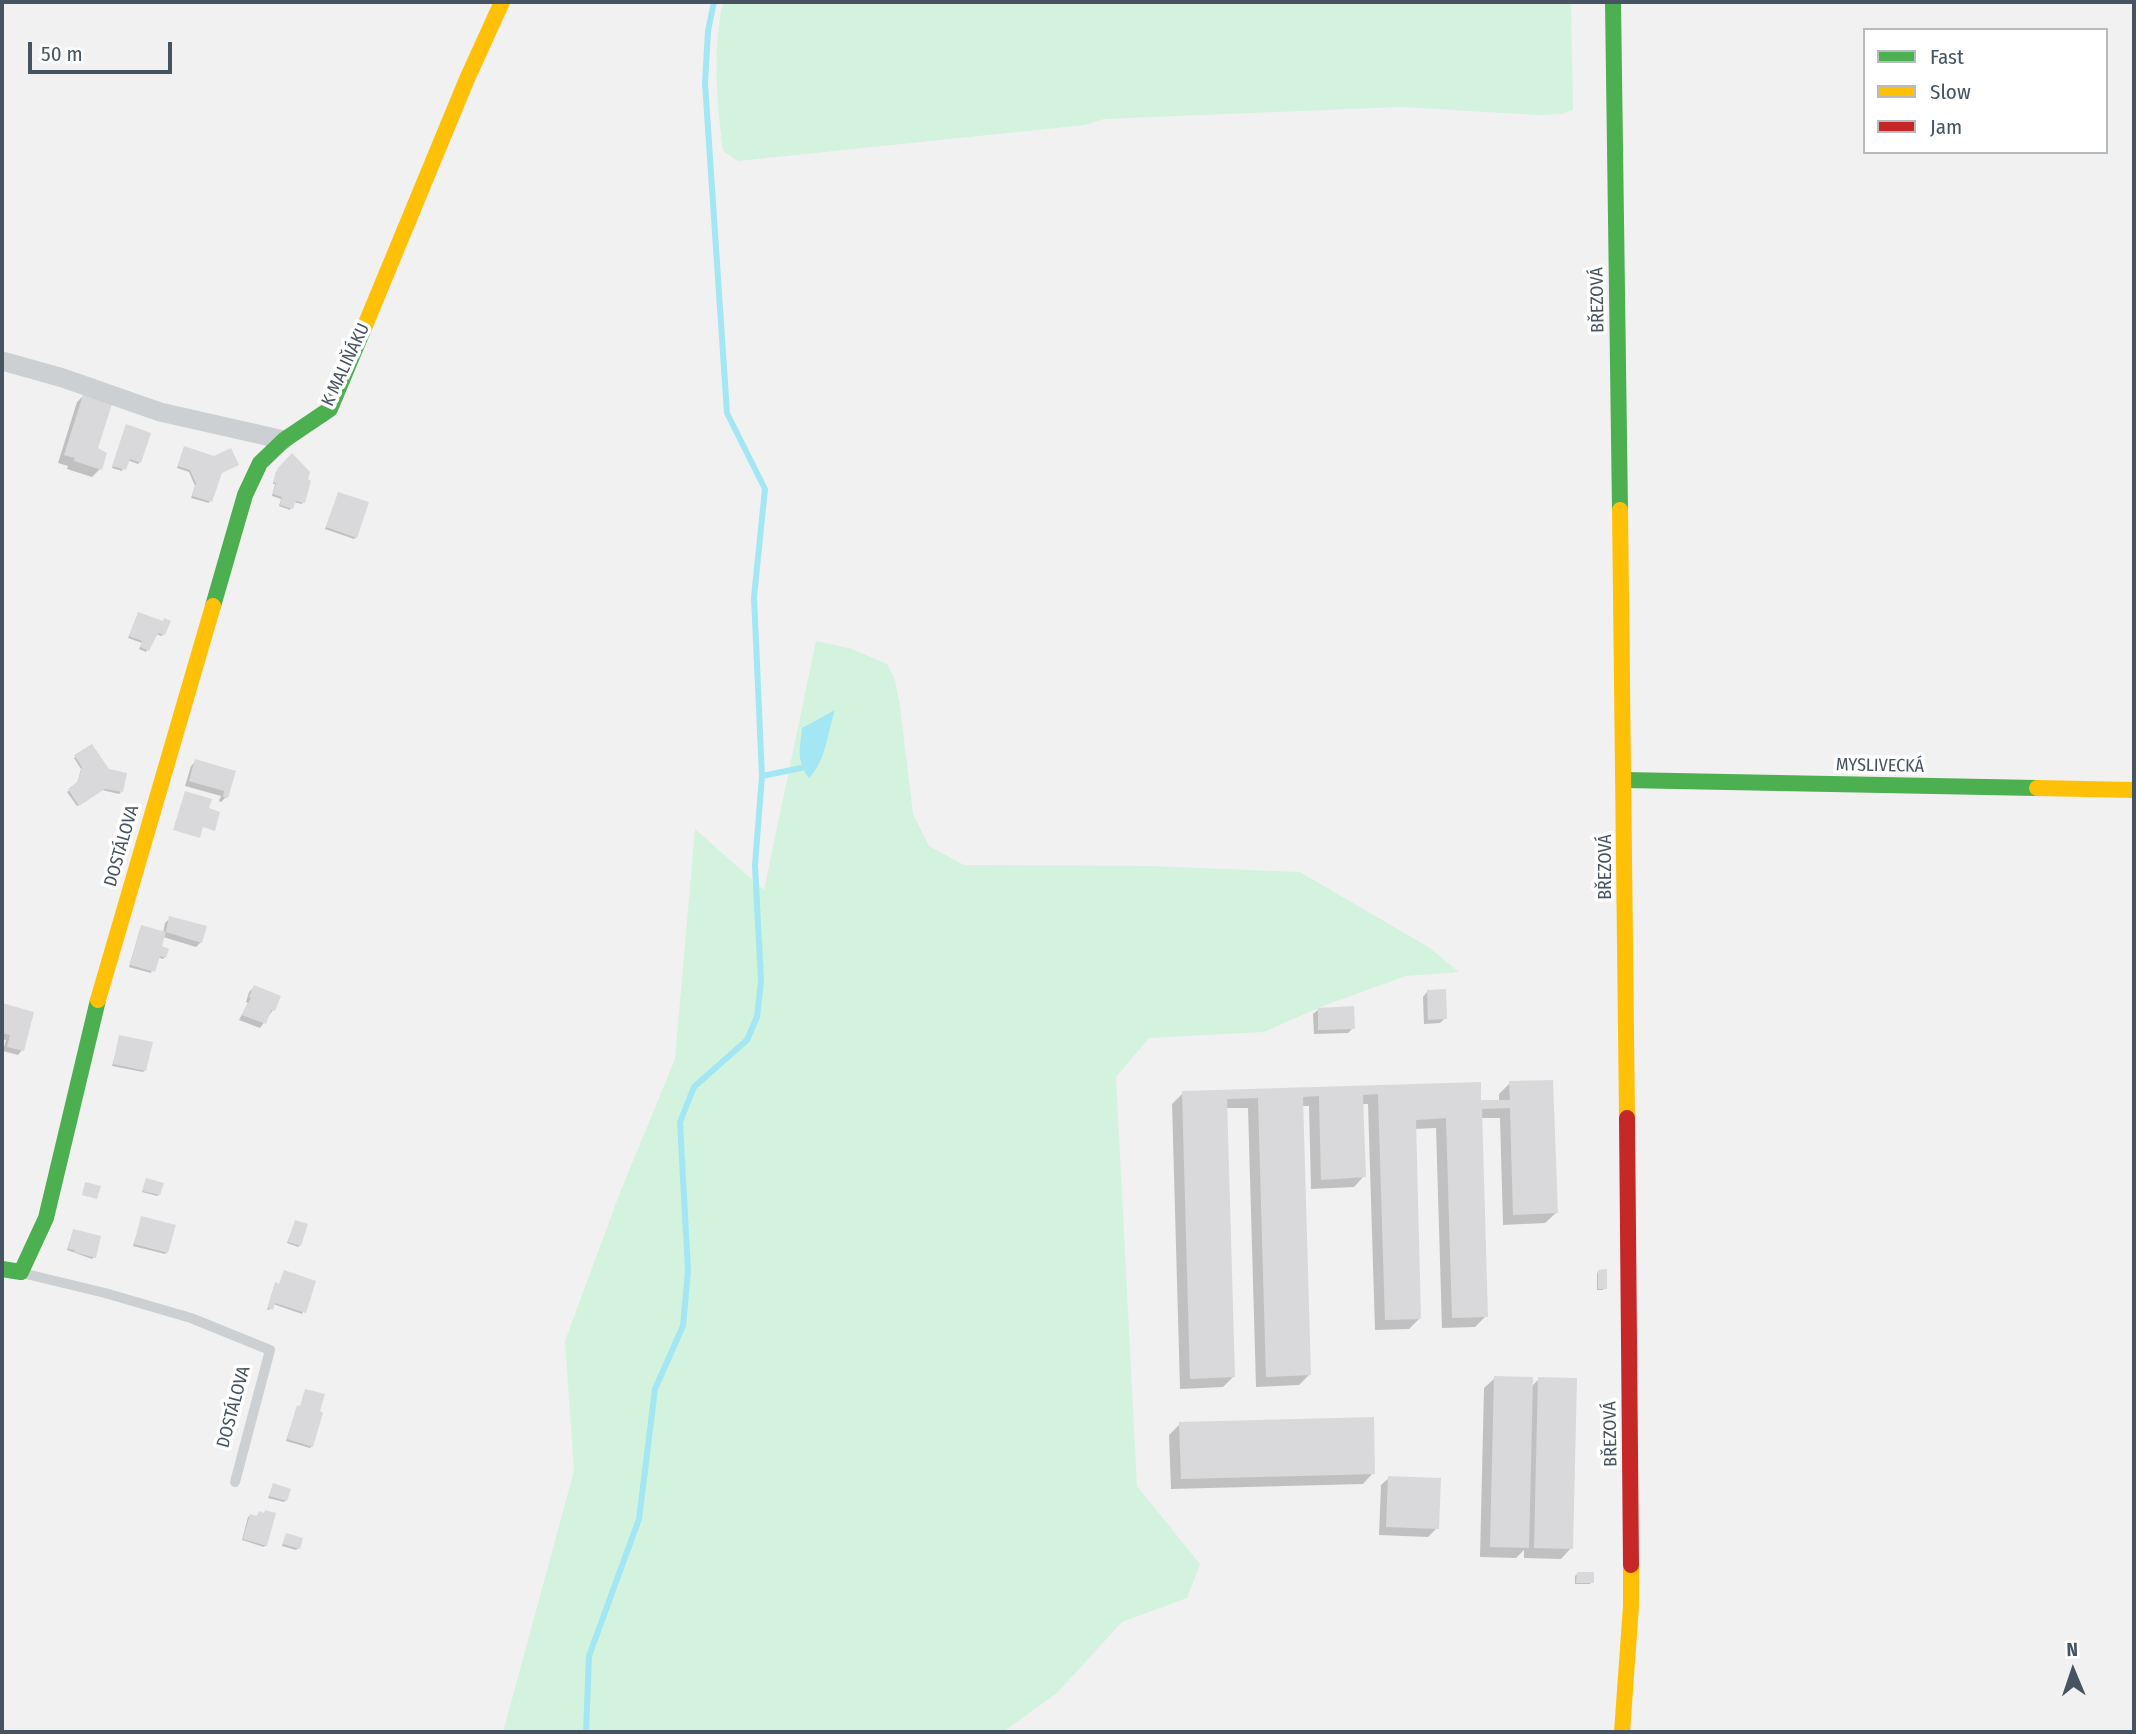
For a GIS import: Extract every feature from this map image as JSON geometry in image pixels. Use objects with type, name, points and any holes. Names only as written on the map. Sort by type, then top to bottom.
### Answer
[{"type":"street","name":"K MALIŇÁKU","points":[[284,440],[330,410],[467,79],[502,2]]},
{"type":"street","name":"BŘEZOVÁ","points":[[1613,2],[1632,1606],[1622,1732]]},
{"type":"street","points":[[2,361],[63,378],[160,412],[284,440]]},
{"type":"street","name":"DOSTÁLOVA","points":[[2,1269],[21,1272],[46,1218],[97,1002],[245,495],[260,463],[284,440]]},
{"type":"street","name":"MYSLIVECKÁ","points":[[1624,780],[2134,790]]},
{"type":"lane","name":"DOSTÁLOVA","points":[[21,1272],[191,1318],[270,1350],[234,1482]]},
{"type":"green space","points":[[723,2],[1571,2],[1573,110],[1561,114],[1538,115],[1400,107],[1104,119],[1085,125],[738,161],[723,151],[719,114],[717,58]]},
{"type":"green space","points":[[816,641],[852,649],[887,664],[895,680],[900,706],[913,814],[929,846],[964,865],[1151,866],[1300,872],[1430,948],[1459,972],[1406,976],[1323,1006],[1264,1032],[1149,1038],[1116,1077],[1137,1486],[1200,1564],[1187,1598],[1122,1622],[1057,1693],[1003,1732],[503,1732],[574,1471],[565,1341],[619,1195],[675,1059],[695,829],[764,890]]},
{"type":"water","points":[[835,710],[820,763],[809,778],[801,760],[802,728]]},
{"type":"building","points":[[84,392],[113,401],[98,448],[107,453],[102,470],[64,455]]},
{"type":"building","points":[[126,424],[151,433],[141,463],[130,459],[126,470],[112,466]]},
{"type":"building","points":[[184,446],[214,456],[231,448],[239,465],[222,473],[212,502],[192,496],[196,483],[190,470],[178,466]]},
{"type":"building","points":[[292,453],[310,472],[308,479],[311,481],[305,503],[296,501],[293,509],[280,505],[282,497],[273,494],[276,483],[273,482],[278,468]]},
{"type":"building","points":[[338,492],[369,502],[357,538],[326,527]]},
{"type":"building","points":[[138,612],[163,621],[164,618],[171,621],[165,635],[158,633],[149,651],[140,647],[142,641],[129,636]]},
{"type":"building","points":[[92,744],[109,769],[127,773],[123,792],[105,789],[79,806],[68,789],[78,781],[82,767],[74,755]]},
{"type":"building","points":[[195,759],[236,771],[228,798],[223,797],[224,791],[189,781]]},
{"type":"building","points":[[185,791],[212,799],[209,808],[220,812],[215,831],[203,827],[200,838],[173,830]]},
{"type":"building","points":[[169,916],[207,926],[202,943],[166,932]]},
{"type":"building","points":[[141,925],[166,932],[162,946],[169,949],[166,958],[160,956],[155,972],[130,965]]},
{"type":"building","points":[[254,985],[281,996],[275,1011],[271,1010],[266,1024],[242,1015]]},
{"type":"building","points":[[1446,989],[1447,1019],[1428,1020],[1427,990]]},
{"type":"building","points":[[2,1003],[34,1012],[24,1051],[7,1047],[10,1035],[2,1033]]},
{"type":"building","points":[[1354,1006],[1355,1029],[1318,1030],[1318,1008]]},
{"type":"building","points":[[119,1035],[153,1042],[146,1071],[113,1064]]},
{"type":"building","points":[[1553,1080],[1558,1213],[1513,1215],[1510,1108],[1482,1109],[1488,1317],[1452,1318],[1446,1118],[1416,1120],[1421,1319],[1385,1320],[1378,1094],[1363,1095],[1366,1177],[1321,1180],[1319,1096],[1303,1097],[1311,1375],[1266,1377],[1258,1098],[1227,1099],[1235,1377],[1190,1379],[1182,1091],[1481,1082],[1481,1100],[1510,1100],[1509,1081]]},
{"type":"building","points":[[146,1178],[164,1183],[160,1195],[142,1191]]},
{"type":"building","points":[[85,1182],[101,1186],[97,1199],[82,1195]]},
{"type":"building","points":[[141,1216],[176,1225],[168,1253],[134,1244]]},
{"type":"building","points":[[295,1220],[308,1224],[301,1246],[288,1242]]},
{"type":"building","points":[[73,1229],[101,1236],[96,1258],[68,1249]]},
{"type":"building","points":[[1607,1269],[1607,1289],[1598,1289],[1598,1270]]},
{"type":"building","points":[[284,1270],[316,1281],[306,1313],[275,1303],[273,1310],[268,1308],[275,1282],[279,1284]]},
{"type":"building","points":[[1494,1376],[1533,1377],[1529,1548],[1490,1547]]},
{"type":"building","points":[[1538,1377],[1577,1378],[1573,1549],[1534,1548]]},
{"type":"building","points":[[305,1389],[325,1394],[320,1411],[323,1413],[313,1447],[287,1439],[297,1405],[300,1406]]},
{"type":"building","points":[[1374,1417],[1375,1474],[1181,1479],[1179,1422]]},
{"type":"building","points":[[1388,1476],[1441,1478],[1439,1529],[1386,1527]]},
{"type":"building","points":[[273,1483],[291,1489],[287,1501],[269,1496]]},
{"type":"building","points":[[265,1510],[276,1513],[267,1546],[243,1539],[250,1514],[257,1516],[259,1511],[264,1513]]},
{"type":"building","points":[[286,1533],[303,1538],[300,1549],[283,1544]]},
{"type":"building","points":[[1577,1572],[1594,1572],[1594,1583],[1576,1583]]},
{"type":"waterway","points":[[586,1732],[589,1656],[639,1519],[655,1389],[683,1326],[688,1271],[680,1122],[694,1087],[747,1040],[757,1017],[761,981],[755,865],[762,776],[754,597],[765,489],[727,413],[705,83],[708,31],[714,2]]},
{"type":"waterway","points":[[762,776],[801,768]]},
{"type":"traffic: fast","points":[[1613,2],[1620,510]]},
{"type":"traffic: fast","points":[[213,606],[245,495],[260,463],[284,440],[330,409],[364,328]]},
{"type":"traffic: fast","points":[[1624,780],[2037,788]]},
{"type":"traffic: fast","points":[[2,1269],[21,1272],[46,1218],[98,1000]]},
{"type":"traffic: slow","points":[[364,328],[467,79],[502,2]]},
{"type":"traffic: slow","points":[[1620,510],[1627,1118]]},
{"type":"traffic: slow","points":[[98,1000],[213,606]]},
{"type":"traffic: slow","points":[[2037,788],[2134,790]]},
{"type":"traffic: slow","points":[[1622,1732],[1631,1606],[1631,1565]]},
{"type":"traffic: jam","points":[[1627,1118],[1631,1565]]}]
